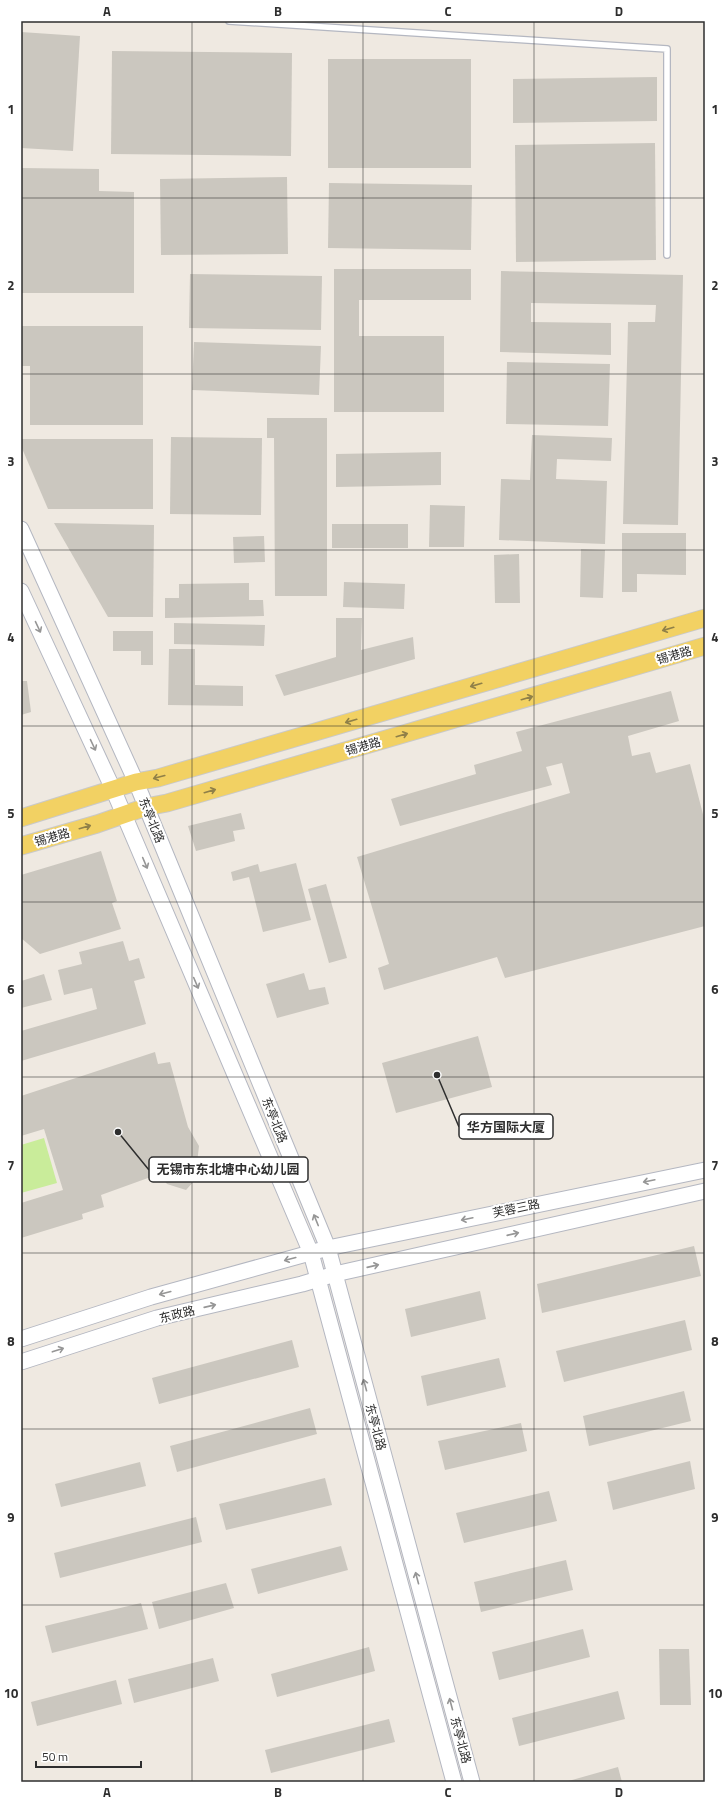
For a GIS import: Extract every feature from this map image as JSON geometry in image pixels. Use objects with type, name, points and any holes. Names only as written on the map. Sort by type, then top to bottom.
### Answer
[{"type":"main road","name":"东亭北路","points":[[21,529],[136,782],[328,1248],[472,1782]]},
{"type":"main road","name":"东亭北路","points":[[21,592],[124,814],[311,1253],[454,1782]]},
{"type":"main road","points":[[21,818],[136,782],[158,778],[705,618]]},
{"type":"main road","name":"锡港路","points":[[21,846],[146,807],[167,803],[705,646]]},
{"type":"main road","name":"芙蓉三路","points":[[328,1248],[705,1170]]},
{"type":"main road","name":"芙蓉三路","points":[[335,1274],[699,1193]]},
{"type":"main road","name":"东政路","points":[[21,1339],[151,1297],[328,1248]]},
{"type":"main road","name":"东政路","points":[[21,1362],[157,1318],[318,1280],[335,1274]]},
{"type":"lane","points":[[229,21],[668,49],[668,255]]},
{"type":"green space","points":[[44,1138],[57,1183],[21,1193],[21,1145]]},
{"type":"building","points":[[21,32],[80,36],[73,151],[21,148]]},
{"type":"building","points":[[112,51],[292,53],[291,156],[111,154]]},
{"type":"building","points":[[328,59],[471,59],[471,168],[328,168]]},
{"type":"building","points":[[657,77],[657,121],[513,123],[513,79]]},
{"type":"building","points":[[655,143],[656,260],[516,262],[515,145]]},
{"type":"building","points":[[21,168],[99,169],[99,191],[134,192],[134,293],[21,293]]},
{"type":"building","points":[[287,177],[288,254],[161,255],[160,179]]},
{"type":"building","points":[[329,183],[472,185],[471,250],[328,248]]},
{"type":"building","points":[[334,269],[471,269],[471,300],[359,300],[359,336],[444,336],[444,412],[334,412]]},
{"type":"building","points":[[501,271],[683,275],[678,525],[623,524],[628,322],[655,322],[656,305],[531,303],[531,322],[611,323],[611,355],[500,352]]},
{"type":"building","points":[[190,274],[322,276],[321,330],[189,328]]},
{"type":"building","points":[[21,326],[143,326],[143,425],[30,425],[30,366],[21,366]]},
{"type":"building","points":[[194,342],[321,346],[319,395],[192,390]]},
{"type":"building","points":[[507,362],[610,364],[608,426],[506,424]]},
{"type":"building","points":[[267,418],[327,418],[327,596],[275,596],[274,438],[267,438]]},
{"type":"building","points":[[532,435],[612,438],[611,461],[557,459],[556,479],[607,481],[605,544],[499,540],[501,479],[530,480]]},
{"type":"building","points":[[171,437],[262,438],[261,515],[170,514]]},
{"type":"building","points":[[21,439],[153,439],[153,509],[48,509],[21,446]]},
{"type":"building","points":[[441,452],[441,485],[336,487],[336,454]]},
{"type":"building","points":[[430,505],[465,506],[464,547],[429,547]]},
{"type":"building","points":[[54,523],[154,525],[153,617],[108,617]]},
{"type":"building","points":[[332,524],[408,524],[408,548],[332,548]]},
{"type":"building","points":[[622,533],[686,533],[686,575],[637,574],[637,592],[622,592]]},
{"type":"building","points":[[264,536],[265,562],[234,563],[233,537]]},
{"type":"building","points":[[581,549],[605,550],[603,598],[580,597]]},
{"type":"building","points":[[519,554],[520,603],[495,603],[494,555]]},
{"type":"building","points":[[344,582],[405,584],[404,609],[343,607]]},
{"type":"building","points":[[249,583],[249,600],[263,600],[264,616],[165,618],[165,598],[179,598],[179,584]]},
{"type":"building","points":[[336,618],[362,618],[361,650],[413,637],[415,659],[284,696],[275,675],[336,657]]},
{"type":"building","points":[[174,623],[265,625],[264,646],[174,644]]},
{"type":"building","points":[[113,631],[153,631],[153,665],[141,665],[141,651],[113,651]]},
{"type":"building","points":[[169,649],[195,649],[195,685],[243,686],[243,706],[168,705]]},
{"type":"building","points":[[21,681],[27,681],[31,712],[21,715]]},
{"type":"building","points":[[671,691],[679,721],[628,736],[632,756],[650,752],[656,773],[690,764],[705,822],[705,926],[505,978],[497,957],[384,990],[378,968],[389,964],[357,857],[570,793],[562,763],[546,767],[552,785],[400,826],[391,799],[476,774],[474,765],[522,751],[516,732]]},
{"type":"building","points":[[241,813],[245,829],[233,831],[235,841],[196,851],[188,826]]},
{"type":"building","points":[[101,851],[117,901],[112,903],[121,929],[40,954],[21,938],[21,875]]},
{"type":"building","points":[[296,863],[311,920],[263,932],[249,877],[233,881],[231,872],[258,864],[260,872]]},
{"type":"building","points":[[326,884],[347,958],[329,963],[308,889]]},
{"type":"building","points":[[123,941],[129,961],[139,958],[145,978],[134,981],[146,1024],[21,1061],[21,1031],[97,1009],[92,988],[64,995],[58,970],[82,964],[79,952]]},
{"type":"building","points":[[304,973],[309,990],[325,987],[329,1004],[277,1018],[266,984]]},
{"type":"building","points":[[44,974],[52,1000],[21,1008],[21,981]]},
{"type":"building","points":[[478,1036],[492,1087],[396,1113],[382,1063]]},
{"type":"building","points":[[155,1052],[158,1064],[170,1062],[188,1127],[199,1146],[195,1180],[186,1190],[167,1184],[159,1174],[101,1195],[104,1207],[82,1214],[83,1219],[21,1238],[21,1203],[63,1190],[44,1129],[21,1136],[21,1096]]},
{"type":"building","points":[[694,1246],[701,1276],[542,1313],[537,1284]]},
{"type":"building","points":[[480,1291],[486,1319],[411,1337],[405,1309]]},
{"type":"building","points":[[685,1320],[692,1350],[564,1382],[556,1351]]},
{"type":"building","points":[[292,1340],[299,1367],[159,1404],[152,1378]]},
{"type":"building","points":[[499,1358],[506,1387],[427,1406],[421,1376]]},
{"type":"building","points":[[684,1391],[691,1421],[589,1446],[583,1416]]},
{"type":"building","points":[[310,1408],[317,1434],[177,1472],[170,1446]]},
{"type":"building","points":[[521,1423],[527,1451],[445,1470],[438,1441]]},
{"type":"building","points":[[690,1461],[695,1489],[613,1510],[607,1482]]},
{"type":"building","points":[[140,1462],[146,1486],[61,1507],[55,1484]]},
{"type":"building","points":[[325,1478],[332,1505],[226,1530],[219,1504]]},
{"type":"building","points":[[549,1491],[557,1521],[464,1543],[456,1513]]},
{"type":"building","points":[[196,1517],[202,1542],[60,1578],[54,1553]]},
{"type":"building","points":[[341,1546],[348,1570],[258,1594],[251,1569]]},
{"type":"building","points":[[566,1560],[573,1590],[481,1612],[474,1582]]},
{"type":"building","points":[[226,1583],[234,1608],[159,1629],[152,1602]]},
{"type":"building","points":[[141,1603],[148,1629],[52,1653],[45,1626]]},
{"type":"building","points":[[583,1629],[590,1657],[499,1680],[492,1652]]},
{"type":"building","points":[[369,1647],[375,1671],[277,1697],[271,1674]]},
{"type":"building","points":[[659,1649],[689,1649],[691,1705],[660,1705]]},
{"type":"building","points":[[213,1658],[219,1681],[134,1703],[128,1679]]},
{"type":"building","points":[[116,1680],[122,1704],[37,1726],[31,1702]]},
{"type":"building","points":[[618,1691],[625,1719],[519,1746],[512,1718]]},
{"type":"building","points":[[389,1719],[395,1742],[271,1773],[265,1750]]},
{"type":"building","points":[[618,1767],[622,1782],[565,1782]]},
{"type":"place","name":"华方国际大厦","points":[[437,1075]]},
{"type":"place","name":"无锡市东北塘中心幼儿园","points":[[118,1132]]}]
